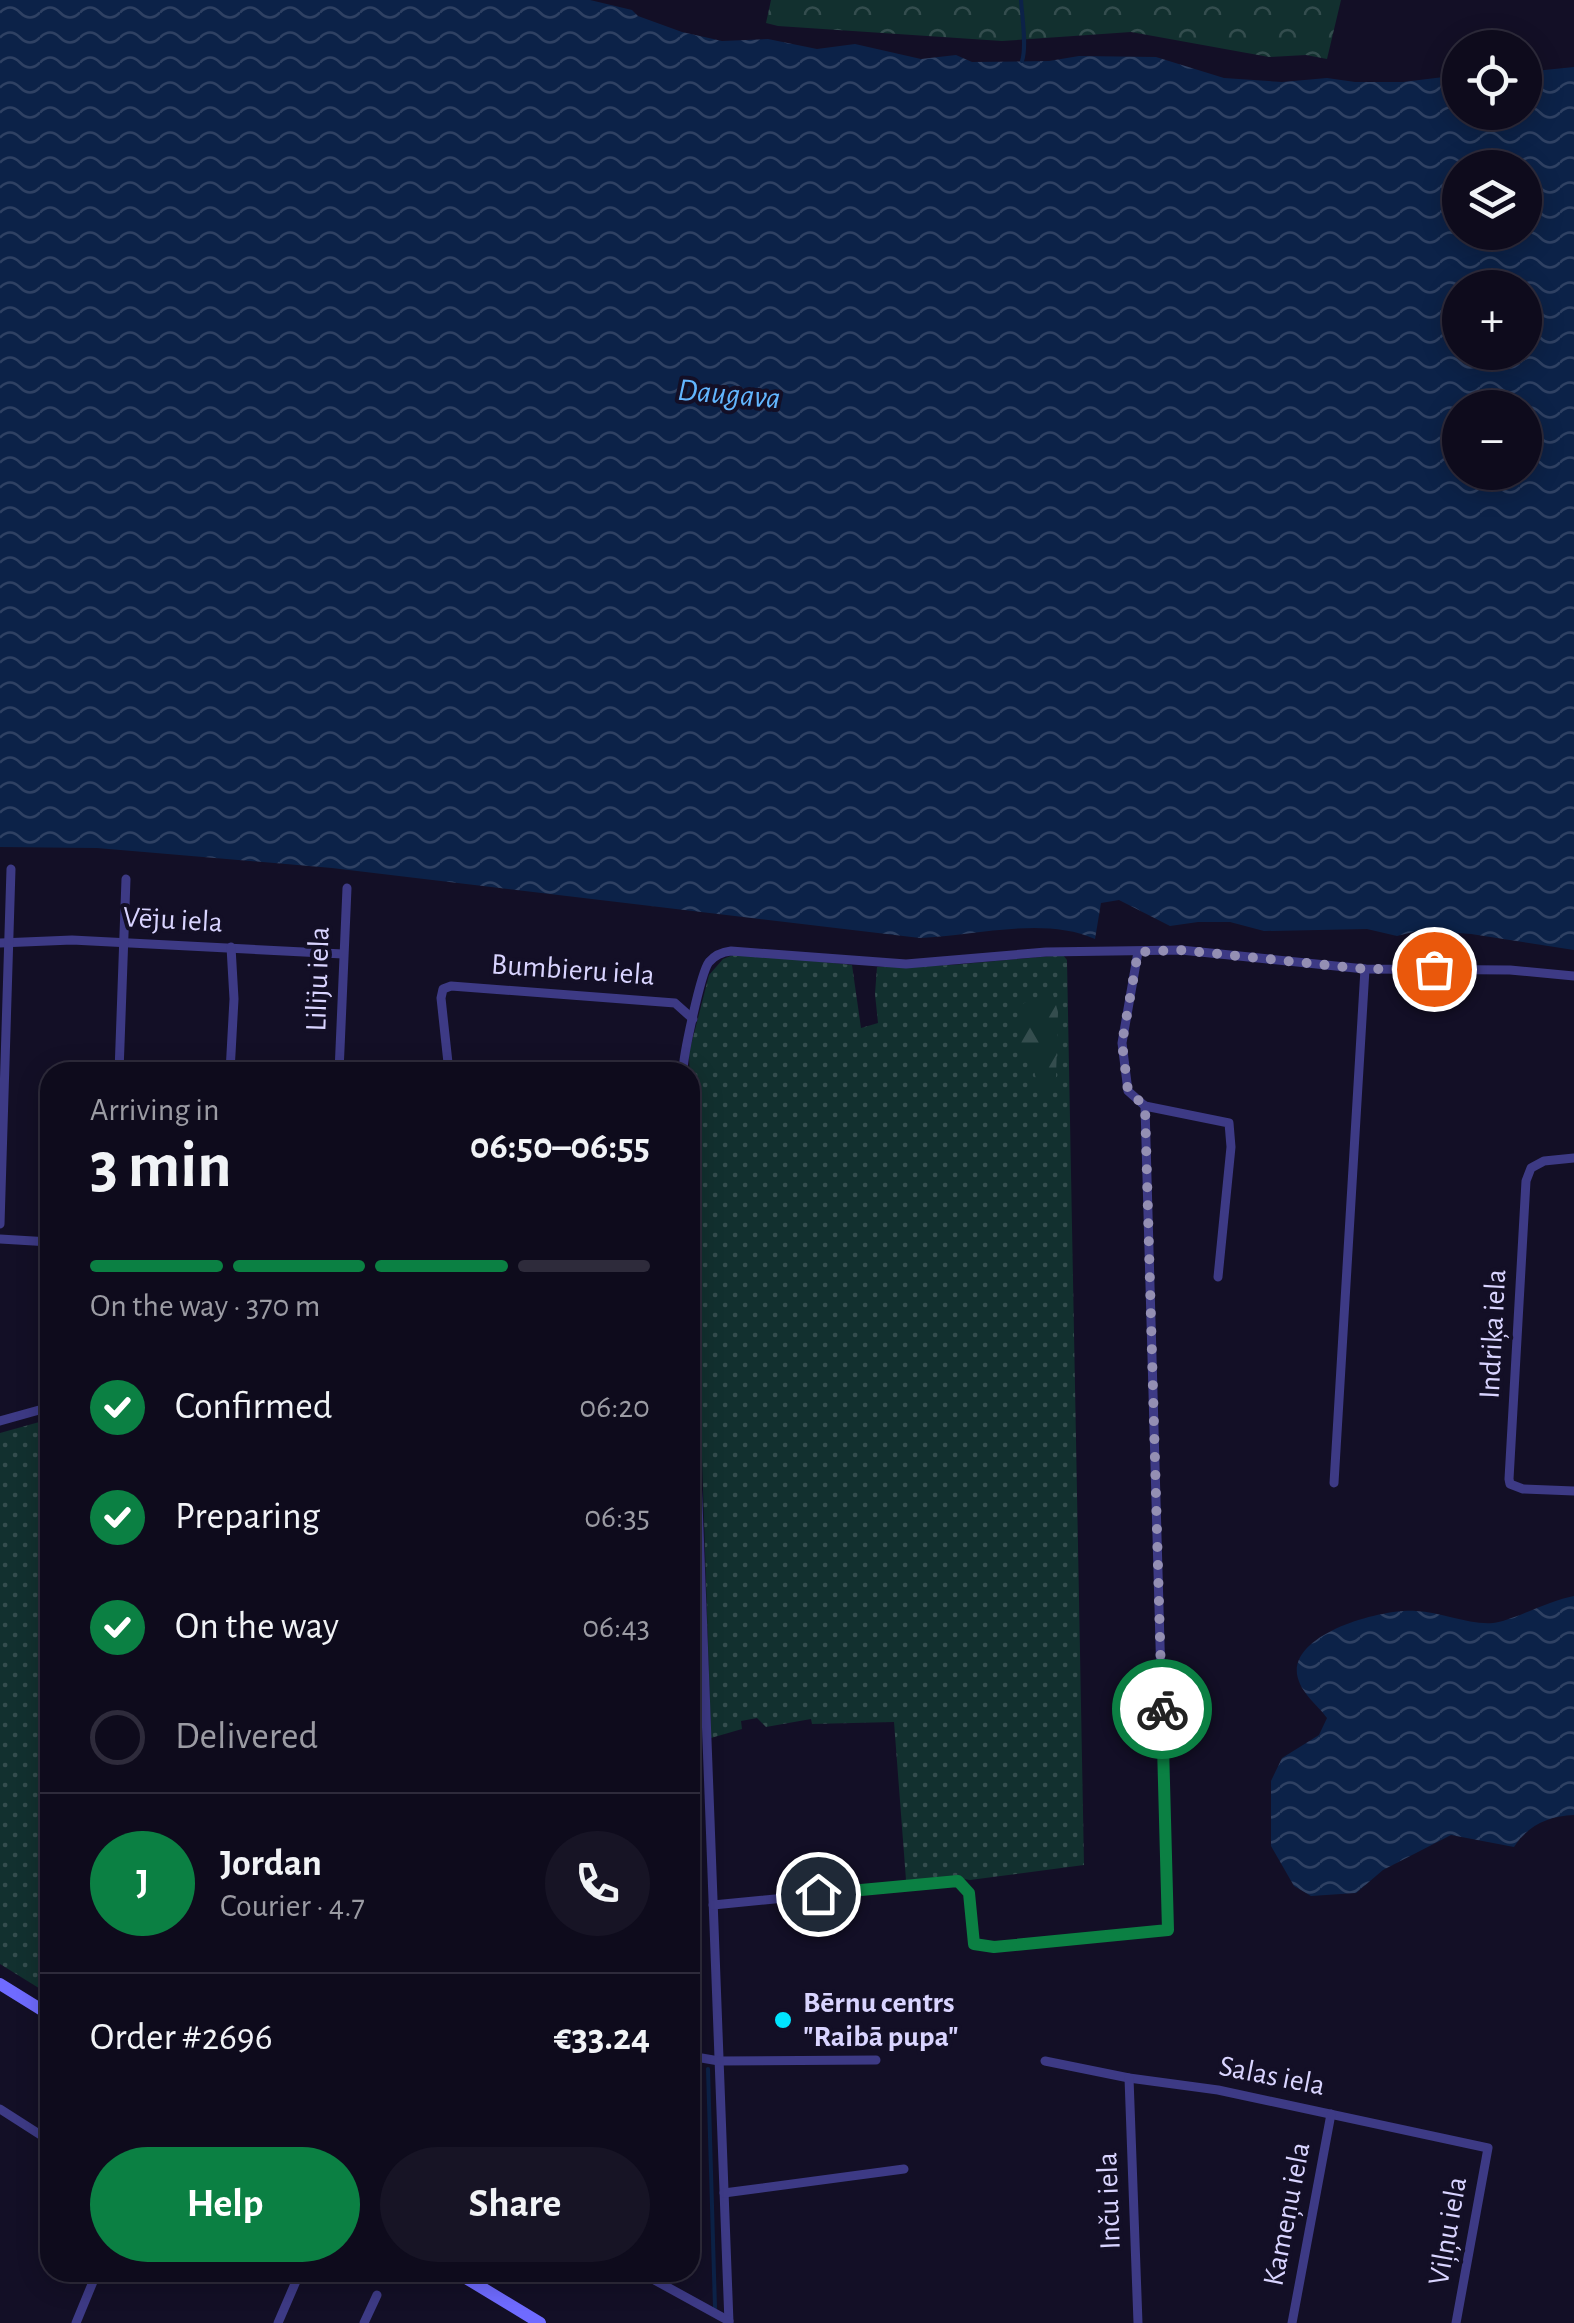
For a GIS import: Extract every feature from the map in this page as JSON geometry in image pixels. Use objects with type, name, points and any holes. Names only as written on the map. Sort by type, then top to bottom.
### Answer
[{"type":"main road","points":[[0,1984],[40,2010]]},
{"type":"main road","points":[[472,2282],[540,2323]]},
{"type":"street","points":[[0,1224],[4,943],[11,869]]},
{"type":"street","points":[[119,1062],[126,879]]},
{"type":"street","name":"Liliju iela","points":[[339,1062],[347,888]]},
{"type":"street","name":"Vēju iela","points":[[4,943],[123,942],[343,954]]},
{"type":"street","points":[[231,947],[234,998],[231,1062]]},
{"type":"street","points":[[684,1062],[704,971],[720,953],[748,951],[906,964],[1046,952],[1180,950],[1365,969],[1510,970],[1574,976]]},
{"type":"street","points":[[1138,952],[1122,1043],[1128,1091],[1145,1106],[1229,1123],[1231,1147],[1218,1277]]},
{"type":"street","points":[[1334,1483],[1365,969]]},
{"type":"street","name":"Bumbieru iela","points":[[448,1062],[441,998],[443,989],[451,986],[676,1003],[693,1019]]},
{"type":"street","points":[[713,1904],[958,1881],[969,1893],[974,1944],[994,1947],[1168,1930],[1145,1106]]},
{"type":"street","name":"Indriķa iela","points":[[1574,1158],[1531,1168],[1526,1181],[1508,1479],[1510,1484],[1523,1489],[1574,1492]]},
{"type":"street","points":[[0,1239],[40,1241]]},
{"type":"street","points":[[0,1422],[40,1411]]},
{"type":"street","points":[[700,1598],[729,2322]]},
{"type":"street","points":[[700,2058],[719,2061],[876,2060]]},
{"type":"street","name":"Salas iela","points":[[1045,2062],[1218,2090],[1488,2148]]},
{"type":"street","name":"Inču iela","points":[[1129,2078],[1138,2323]]},
{"type":"street","points":[[0,2109],[40,2134]]},
{"type":"street","name":"Kameņu iela","points":[[1292,2323],[1331,2114]]},
{"type":"street","name":"Viļņu iela","points":[[1456,2323],[1488,2148]]},
{"type":"street","points":[[724,2192],[904,2169]]},
{"type":"street","points":[[76,2323],[93,2282]]},
{"type":"street","points":[[278,2323],[296,2282]]},
{"type":"street","points":[[658,2282],[729,2322]]},
{"type":"street","points":[[364,2323],[377,2295]]},
{"type":"green space","points":[[771,0],[1341,0],[1327,59],[1306,55],[1269,57],[1131,32],[1002,41],[778,26],[766,23]]},
{"type":"green space","points":[[738,953],[852,965],[861,1028],[878,1023],[877,967],[1063,955],[1067,960],[1084,1865],[970,1880],[906,1880],[894,1722],[812,1724],[811,1719],[766,1727],[757,1718],[741,1721],[742,1729],[711,1738],[700,1396],[700,1062],[689,1062],[689,1053],[709,975],[723,959]]},
{"type":"green space","points":[[1052,991],[1058,1012],[1056,1077],[1040,1097],[1033,1066],[1021,1050],[1022,1004]]},
{"type":"green space","points":[[40,1422],[40,1989],[0,1964],[0,1433]]},
{"type":"water","name":"Daugava","points":[[0,0],[590,0],[632,10],[638,16],[682,32],[722,41],[768,39],[817,49],[855,44],[921,59],[956,55],[972,62],[1049,61],[1079,56],[1156,57],[1224,78],[1282,82],[1327,78],[1403,82],[1442,77],[1442,130],[1542,130],[1542,70],[1574,67],[1574,950],[1421,930],[1397,936],[1367,929],[1264,931],[1230,922],[1170,926],[1119,900],[1101,903],[1095,939],[1075,932],[1031,928],[920,938],[332,868],[97,848],[0,847]]},
{"type":"water","points":[[1574,1596],[1574,1815],[1540,1823],[1514,1847],[1451,1835],[1383,1870],[1356,1893],[1311,1896],[1294,1886],[1271,1846],[1271,1781],[1282,1758],[1319,1735],[1327,1718],[1305,1693],[1297,1674],[1299,1659],[1309,1646],[1343,1626],[1384,1614],[1416,1611],[1493,1623]]},
{"type":"waterway","points":[[1021,0],[1022,61]]},
{"type":"waterway","points":[[708,2069],[715,2308]]},
{"type":"way so far","points":[[1162,1709],[1145,1106],[1128,1091],[1122,1043],[1138,952],[1180,950],[1365,969],[1434,969]]},
{"type":"place","name":"Bērnu centrs \"Raibā pupa\"","points":[[783,2020]]},
{"type":"route","points":[[818,1894],[958,1881],[969,1893],[974,1944],[994,1947],[1168,1930],[1162,1709]]}]
